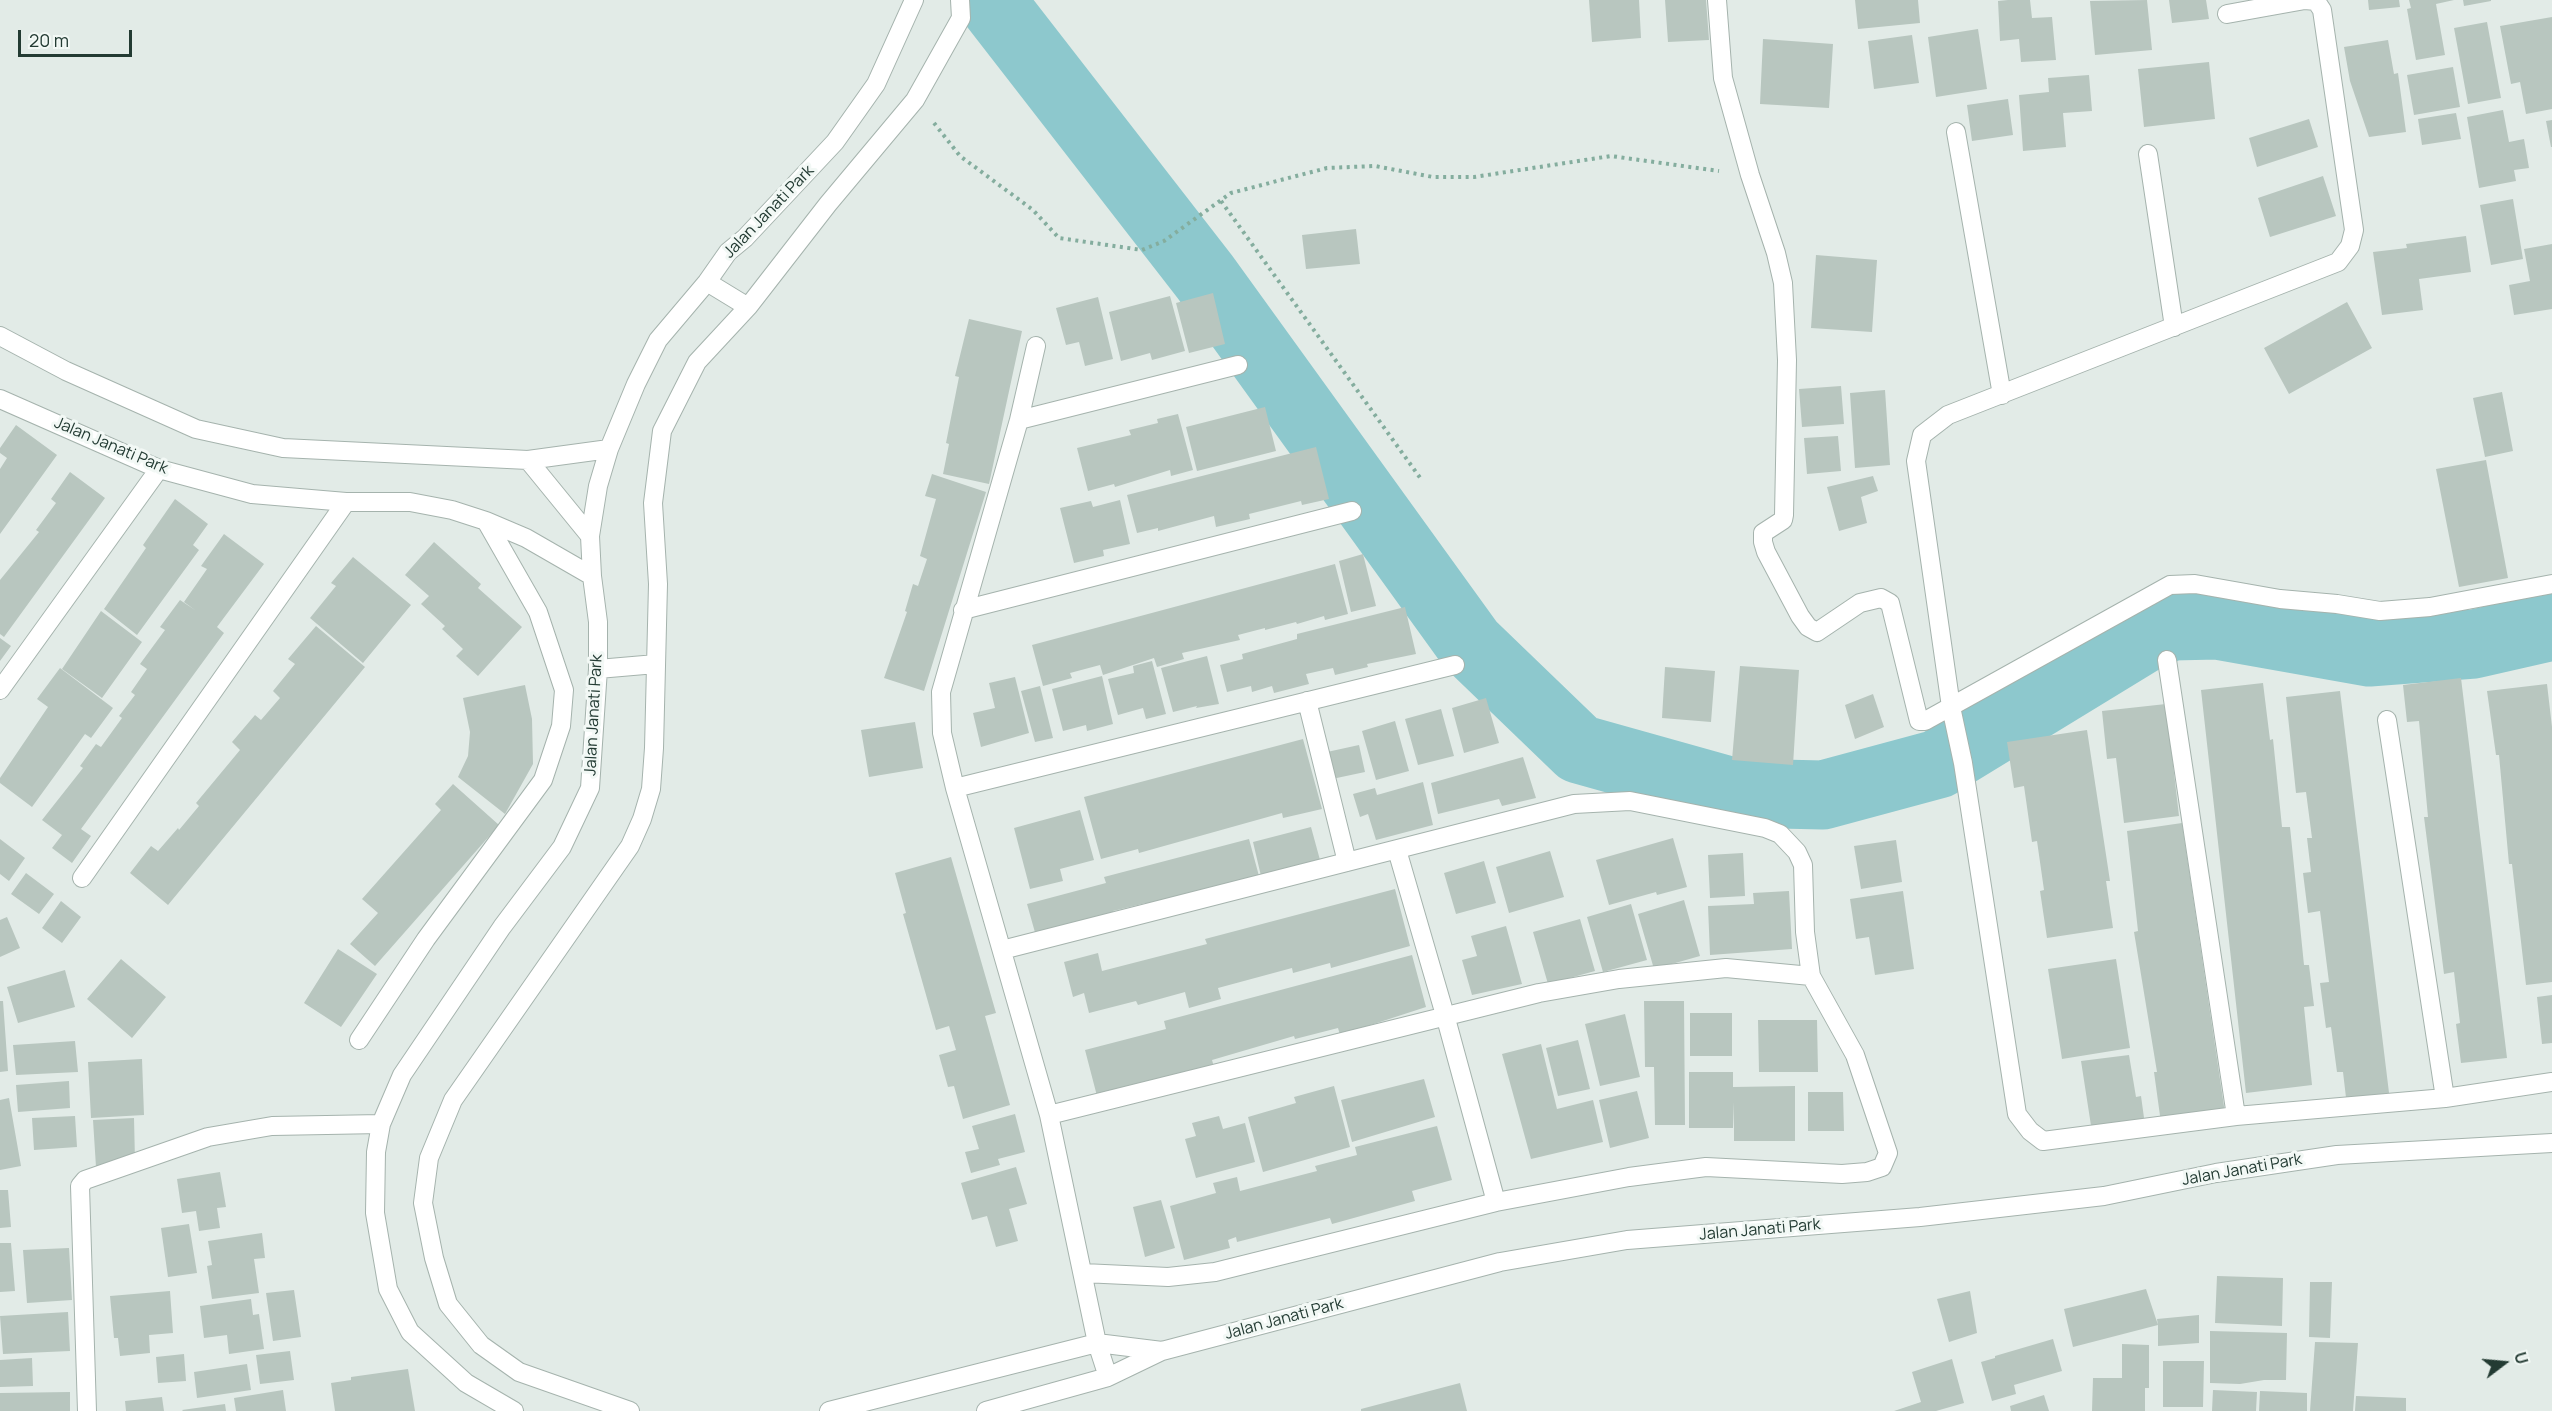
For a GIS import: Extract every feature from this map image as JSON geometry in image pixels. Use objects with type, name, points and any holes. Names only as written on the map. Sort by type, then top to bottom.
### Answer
[{"type":"street","name":"Jalan Janati Park","points":[[514,1411],[466,1383],[410,1332],[388,1289],[375,1213],[376,1152],[381,1124],[402,1075],[502,927],[562,847],[590,788],[598,669],[598,622],[590,536],[598,486],[609,449],[636,384],[658,340],[707,282],[728,252],[745,238],[835,142],[876,84],[914,0]]},
{"type":"street","points":[[630,1411],[519,1372],[480,1345],[448,1304],[434,1258],[423,1203],[429,1158],[453,1100],[630,846],[642,819],[651,789],[658,584],[653,503],[662,431],[698,362],[748,307],[828,204],[915,100],[961,18],[960,0]]},
{"type":"street","points":[[1717,0],[1723,78],[1783,283],[1786,360],[1784,515],[1783,520],[1763,533],[1766,552],[1800,616],[1808,627],[1817,632],[1860,603],[1881,598],[1890,603],[1919,721],[1953,715],[2170,585],[2195,584],[2280,599],[2337,604],[2380,611],[2430,607],[2552,584]]},
{"type":"street","points":[[2227,14],[2305,0],[2316,2],[2322,10],[2354,230],[2350,246],[2338,262],[1948,415],[1922,435],[1916,461],[1953,715],[1963,763],[2017,1114],[2030,1131],[2043,1141],[2236,1116],[2445,1098],[2552,1082]]},
{"type":"street","points":[[1956,132],[2002,395]]},
{"type":"street","points":[[2148,154],[2174,327]]},
{"type":"street","points":[[707,282],[748,307]]},
{"type":"street","points":[[0,336],[66,372],[196,429],[283,448],[528,460],[609,449]]},
{"type":"street","points":[[1036,346],[1019,420],[941,692],[942,733],[1049,1115],[1097,1342],[1108,1377]]},
{"type":"street","points":[[1019,420],[1238,365]]},
{"type":"street","name":"Jalan Janati Park","points":[[0,399],[159,468],[252,494],[346,502],[410,502],[452,510],[486,521],[542,622],[564,690],[561,726],[543,780],[426,939],[359,1040]]},
{"type":"street","points":[[528,460],[590,536]]},
{"type":"street","points":[[0,690],[159,468]]},
{"type":"street","points":[[82,878],[346,502]]},
{"type":"street","points":[[963,610],[1352,511]]},
{"type":"street","points":[[486,521],[526,538],[592,576]]},
{"type":"street","points":[[2167,660],[2236,1116]]},
{"type":"street","points":[[598,669],[656,664]]},
{"type":"street","points":[[956,788],[1455,665]]},
{"type":"street","points":[[1307,701],[1347,862]]},
{"type":"street","points":[[2387,720],[2445,1098]]},
{"type":"street","points":[[1002,950],[1574,804],[1630,801],[1765,828],[1780,834],[1797,852],[1803,865],[1805,932],[1811,976],[1855,1055],[1888,1153],[1882,1167],[1867,1172],[1842,1174],[1706,1167],[1629,1177],[1496,1202],[1215,1272],[1168,1277],[1083,1273]]},
{"type":"street","points":[[1397,850],[1496,1202]]},
{"type":"street","points":[[1049,1115],[1267,1063],[1539,993],[1619,979],[1726,968],[1811,976]]},
{"type":"street","points":[[87,1411],[80,1186],[85,1180],[208,1137],[272,1126],[381,1124]]},
{"type":"street","name":"Jalan Janati Park","points":[[986,1411],[1108,1377],[1162,1352],[1500,1262],[1627,1240],[2008,1208],[2104,1196],[2216,1173],[2337,1155],[2552,1143]]},
{"type":"street","points":[[829,1411],[1097,1342],[1162,1352]]},
{"type":"path","points":[[915,100],[960,156],[1033,210],[1059,238],[1142,250],[1164,241],[1231,193],[1327,168],[1375,166],[1432,177],[1474,177],[1611,156],[1750,176]]},
{"type":"path","points":[[1221,201],[1421,479]]},
{"type":"building","points":[[1589,0],[1639,0],[1641,38],[1592,42]]},
{"type":"building","points":[[1665,0],[1706,0],[1709,40],[1668,42]]},
{"type":"building","points":[[1855,0],[1918,0],[1920,23],[1858,29]]},
{"type":"building","points":[[2030,0],[2032,18],[2052,17],[2056,60],[2021,62],[2019,39],[2000,41],[1998,1]]},
{"type":"building","points":[[2147,0],[2152,50],[2095,55],[2090,1]]},
{"type":"building","points":[[2169,0],[2206,0],[2209,19],[2172,23]]},
{"type":"building","points":[[2368,0],[2399,0],[2400,7],[2369,10]]},
{"type":"building","points":[[2409,0],[2454,0],[2436,4],[2445,55],[2416,60],[2407,9],[2411,8]]},
{"type":"building","points":[[2463,0],[2491,0],[2491,1],[2464,6]]},
{"type":"building","points":[[2552,17],[2552,109],[2526,114],[2520,82],[2511,84],[2500,26]]},
{"type":"building","points":[[2487,22],[2501,98],[2468,104],[2454,28]]},
{"type":"building","points":[[1978,29],[1987,89],[1936,97],[1928,37]]},
{"type":"building","points":[[1912,35],[1919,83],[1874,89],[1868,41]]},
{"type":"building","points":[[1763,39],[1833,44],[1829,108],[1760,104]]},
{"type":"building","points":[[2388,40],[2394,74],[2398,73],[2406,132],[2369,137],[2350,81],[2344,47]]},
{"type":"building","points":[[2209,62],[2215,119],[2144,127],[2138,69]]},
{"type":"building","points":[[2453,67],[2460,107],[2414,115],[2407,75]]},
{"type":"building","points":[[2089,75],[2092,111],[2063,113],[2066,147],[2023,151],[2019,95],[2049,92],[2048,78]]},
{"type":"building","points":[[2008,99],[2013,135],[1972,141],[1967,105]]},
{"type":"building","points":[[2503,110],[2509,142],[2524,139],[2529,168],[2514,170],[2516,181],[2479,188],[2467,117]]},
{"type":"building","points":[[2456,113],[2461,139],[2422,145],[2418,119]]},
{"type":"building","points":[[2309,119],[2318,147],[2257,167],[2249,138]]},
{"type":"building","points":[[2552,120],[2552,147],[2551,147],[2546,121]]},
{"type":"building","points":[[2323,176],[2336,216],[2270,237],[2258,198]]},
{"type":"building","points":[[2513,199],[2523,259],[2491,265],[2480,205]]},
{"type":"building","points":[[1356,229],[1360,264],[1306,269],[1302,235]]},
{"type":"building","points":[[2466,236],[2471,272],[2419,279],[2423,310],[2382,315],[2373,252],[2407,248],[2406,244]]},
{"type":"building","points":[[2552,244],[2552,309],[2514,315],[2509,285],[2530,281],[2524,249]]},
{"type":"building","points":[[1816,255],[1877,260],[1872,332],[1811,328]]},
{"type":"building","points":[[1213,293],[1225,344],[1189,353],[1176,303]]},
{"type":"building","points":[[1170,296],[1185,351],[1152,360],[1150,353],[1121,361],[1109,312]]},
{"type":"building","points":[[1098,297],[1113,359],[1085,366],[1079,342],[1066,345],[1056,308]]},
{"type":"building","points":[[2347,302],[2372,348],[2289,394],[2264,348]]},
{"type":"building","points":[[969,319],[1022,331],[989,484],[943,474],[949,444],[946,443],[959,377],[955,376]]},
{"type":"building","points":[[1841,386],[1844,424],[1802,427],[1799,389]]},
{"type":"building","points":[[1885,390],[1890,465],[1855,468],[1850,393]]},
{"type":"building","points":[[2502,392],[2513,451],[2485,457],[2473,398]]},
{"type":"building","points":[[1265,407],[1276,451],[1197,471],[1186,427]]},
{"type":"building","points":[[1178,414],[1193,470],[1171,476],[1170,470],[1115,487],[1114,484],[1088,491],[1077,448],[1131,435],[1129,430],[1158,423],[1157,419]]},
{"type":"building","points":[[16,425],[57,455],[0,534],[0,469],[7,458],[0,453],[0,448]]},
{"type":"building","points":[[1838,436],[1841,471],[1807,474],[1804,438]]},
{"type":"building","points":[[1316,447],[1329,499],[1302,505],[1301,501],[1249,514],[1250,519],[1216,527],[1214,516],[1158,531],[1158,528],[1137,533],[1127,495]]},
{"type":"building","points":[[2486,460],[2508,578],[2459,587],[2436,469]]},
{"type":"building","points":[[70,472],[105,498],[4,637],[0,634],[0,580],[39,532],[36,530],[56,503],[51,499]]},
{"type":"building","points":[[932,474],[986,492],[924,691],[884,678],[907,612],[905,611],[913,584],[918,586],[927,559],[920,556],[936,499],[925,496]]},
{"type":"building","points":[[1873,476],[1878,491],[1861,497],[1867,523],[1839,531],[1827,487]]},
{"type":"building","points":[[175,499],[208,524],[193,545],[199,550],[137,635],[104,609],[146,548],[143,545]]},
{"type":"building","points":[[1120,500],[1130,544],[1103,550],[1104,556],[1074,563],[1060,508],[1091,501],[1093,507]]},
{"type":"building","points":[[224,534],[264,564],[217,627],[224,633],[81,829],[91,836],[72,863],[52,848],[62,835],[42,820],[83,768],[80,766],[96,744],[101,747],[122,718],[119,716],[135,695],[131,692],[147,669],[140,664],[165,630],[160,627],[180,600],[195,610],[184,602],[207,569],[201,566]]},
{"type":"building","points":[[434,542],[481,584],[478,588],[522,627],[478,676],[456,656],[463,649],[442,629],[445,626],[421,604],[429,596],[405,575]]},
{"type":"building","points":[[1363,554],[1376,606],[1351,612],[1339,561]]},
{"type":"building","points":[[353,557],[411,605],[363,663],[310,618],[336,586],[331,583]]},
{"type":"building","points":[[1335,564],[1348,614],[1325,620],[1324,616],[1297,624],[1296,622],[1238,635],[1240,640],[1182,653],[1184,659],[1157,667],[1154,658],[1103,675],[1100,665],[1070,673],[1072,678],[1043,686],[1032,645]]},
{"type":"building","points":[[1405,607],[1416,654],[1367,664],[1368,667],[1335,675],[1333,668],[1306,674],[1309,684],[1274,693],[1272,686],[1252,692],[1251,686],[1227,692],[1220,665],[1243,659],[1242,654],[1297,639],[1297,634]]},
{"type":"building","points":[[101,611],[142,642],[102,698],[62,669]]},
{"type":"building","points":[[316,626],[365,667],[168,905],[130,873],[151,846],[158,851],[199,806],[196,803],[240,750],[232,742],[255,715],[261,720],[280,698],[273,691],[295,664],[288,659]]},
{"type":"building","points":[[0,638],[11,646],[0,661]]},
{"type":"building","points":[[1207,656],[1219,704],[1173,712],[1161,668]]},
{"type":"building","points":[[1152,661],[1166,714],[1146,719],[1143,708],[1118,715],[1108,679],[1134,673],[1133,666]]},
{"type":"building","points":[[1740,666],[1799,670],[1793,765],[1732,760]]},
{"type":"building","points":[[1665,667],[1715,671],[1711,722],[1662,718]]},
{"type":"building","points":[[60,668],[113,708],[91,738],[85,734],[32,807],[0,783],[0,778],[48,707],[37,699]]},
{"type":"building","points":[[1102,676],[1113,724],[1087,731],[1086,725],[1063,731],[1052,689]]},
{"type":"building","points":[[1015,677],[1029,733],[981,747],[973,713],[995,708],[989,683]]},
{"type":"building","points":[[2461,678],[2507,1058],[2461,1063],[2456,1024],[2460,1023],[2454,972],[2444,974],[2424,817],[2428,817],[2419,721],[2407,722],[2403,685]]},
{"type":"building","points":[[2263,683],[2270,740],[2273,739],[2282,827],[2290,827],[2304,965],[2309,965],[2314,1006],[2304,1007],[2312,1085],[2246,1093],[2201,690]]},
{"type":"building","points":[[2547,684],[2552,727],[2552,982],[2526,985],[2512,864],[2509,864],[2499,755],[2496,755],[2487,691]]},
{"type":"building","points":[[525,685],[532,719],[533,764],[505,814],[458,777],[468,756],[470,732],[463,698]]},
{"type":"building","points":[[1040,686],[1053,738],[1035,742],[1021,691]]},
{"type":"building","points":[[2340,691],[2390,1101],[2347,1106],[2343,1072],[2337,1072],[2331,1027],[2326,1028],[2320,983],[2329,982],[2320,911],[2308,913],[2303,873],[2311,872],[2307,838],[2312,838],[2306,792],[2296,793],[2286,697]]},
{"type":"building","points":[[1873,694],[1884,727],[1855,739],[1845,705]]},
{"type":"building","points":[[1486,698],[1499,743],[1464,753],[1452,708]]},
{"type":"building","points":[[2166,704],[2179,816],[2124,823],[2116,758],[2107,759],[2102,711]]},
{"type":"building","points":[[1441,709],[1454,756],[1418,765],[1405,719]]},
{"type":"building","points":[[1395,721],[1409,771],[1376,780],[1362,731]]},
{"type":"building","points":[[915,722],[923,768],[869,777],[861,730]]},
{"type":"building","points":[[2087,730],[2110,881],[2106,881],[2113,928],[2047,938],[2040,891],[2044,890],[2037,841],[2032,842],[2024,786],[2014,788],[2007,742]]},
{"type":"building","points":[[1303,739],[1322,809],[1283,818],[1282,813],[1139,853],[1138,849],[1101,859],[1084,797]]},
{"type":"building","points":[[1359,745],[1365,772],[1332,779],[1327,752]]},
{"type":"building","points":[[1523,757],[1536,798],[1502,806],[1499,799],[1438,814],[1431,783]]},
{"type":"building","points":[[1423,782],[1433,825],[1376,840],[1368,814],[1360,817],[1353,794],[1375,788],[1377,795]]},
{"type":"building","points":[[453,784],[499,825],[375,966],[350,944],[378,913],[362,899],[441,810],[435,804]]},
{"type":"building","points":[[1080,810],[1094,860],[1060,869],[1063,881],[1030,889],[1014,828]]},
{"type":"building","points":[[2182,823],[2225,1113],[2161,1123],[2154,1072],[2157,1072],[2134,932],[2138,931],[2127,831]]},
{"type":"building","points":[[1311,827],[1320,860],[1261,876],[1253,842]]},
{"type":"building","points":[[1673,838],[1687,887],[1657,895],[1656,892],[1609,905],[1596,860]]},
{"type":"building","points":[[0,839],[25,858],[9,881],[0,874]]},
{"type":"building","points":[[1249,839],[1259,876],[1147,905],[1146,903],[1113,911],[1115,916],[1036,936],[1027,904],[1106,883],[1104,877]]},
{"type":"building","points":[[1896,840],[1902,882],[1861,889],[1854,846]]},
{"type":"building","points":[[1550,851],[1564,897],[1509,913],[1496,867]]},
{"type":"building","points":[[1743,853],[1745,896],[1710,898],[1708,855]]},
{"type":"building","points":[[951,857],[996,1013],[985,1016],[1010,1105],[963,1119],[954,1086],[948,1087],[939,1055],[956,1050],[949,1026],[936,1030],[903,914],[906,913],[895,873]]},
{"type":"building","points":[[1484,861],[1496,903],[1456,914],[1444,873]]},
{"type":"building","points":[[26,873],[54,894],[39,914],[11,894]]},
{"type":"building","points":[[1395,889],[1410,946],[1331,968],[1330,963],[1293,973],[1292,968],[1218,988],[1221,999],[1189,1008],[1185,992],[1138,1005],[1136,1001],[1089,1013],[1084,993],[1073,997],[1064,962],[1098,953],[1102,971],[1207,944],[1205,939]]},
{"type":"building","points":[[1789,891],[1792,949],[1710,955],[1708,906],[1754,904],[1753,893]]},
{"type":"building","points":[[1903,891],[1914,969],[1875,975],[1869,937],[1856,939],[1850,899]]},
{"type":"building","points":[[1684,900],[1700,956],[1654,969],[1638,914]]},
{"type":"building","points":[[61,901],[81,917],[62,943],[42,928]]},
{"type":"building","points":[[1631,904],[1647,960],[1603,972],[1587,917]]},
{"type":"building","points":[[7,917],[20,948],[0,957],[0,920]]},
{"type":"building","points":[[1580,919],[1595,971],[1548,984],[1533,932]]},
{"type":"building","points":[[1506,926],[1522,984],[1472,995],[1462,960],[1477,956],[1471,936]]},
{"type":"building","points":[[338,949],[377,974],[341,1027],[304,1003]]},
{"type":"building","points":[[1412,955],[1426,1007],[1340,1035],[1338,1028],[1295,1039],[1294,1036],[1212,1060],[1214,1067],[1097,1096],[1085,1050],[1166,1029],[1164,1021]]},
{"type":"building","points":[[121,959],[166,997],[132,1038],[87,999]]},
{"type":"building","points":[[2116,959],[2130,1048],[2062,1059],[2048,969]]},
{"type":"building","points":[[65,970],[75,1007],[18,1023],[7,987]]},
{"type":"building","points":[[2552,995],[2552,1043],[2542,1044],[2537,997]]},
{"type":"building","points":[[0,1001],[3,1001],[8,1071],[0,1072]]},
{"type":"building","points":[[1644,1001],[1684,1001],[1685,1125],[1655,1125],[1654,1067],[1645,1067]]},
{"type":"building","points":[[1690,1013],[1732,1013],[1732,1056],[1690,1056]]},
{"type":"building","points":[[1625,1014],[1640,1077],[1600,1086],[1585,1024]]},
{"type":"building","points":[[1758,1020],[1817,1020],[1818,1072],[1759,1072]]},
{"type":"building","points":[[1578,1040],[1590,1089],[1558,1096],[1546,1048]]},
{"type":"building","points":[[75,1041],[78,1072],[16,1075],[13,1045]]},
{"type":"building","points":[[1541,1044],[1557,1109],[1593,1100],[1603,1142],[1531,1159],[1502,1054]]},
{"type":"building","points":[[2129,1055],[2136,1097],[2141,1096],[2145,1125],[2092,1132],[2081,1061]]},
{"type":"building","points":[[142,1059],[144,1115],[91,1118],[88,1062]]},
{"type":"building","points":[[1689,1072],[1733,1072],[1733,1087],[1795,1086],[1795,1141],[1734,1141],[1734,1102],[1733,1128],[1689,1128]]},
{"type":"building","points":[[1424,1079],[1435,1117],[1352,1142],[1341,1100]]},
{"type":"building","points":[[69,1081],[70,1108],[18,1112],[16,1085]]},
{"type":"building","points":[[1334,1086],[1350,1147],[1263,1172],[1248,1117],[1296,1103],[1294,1097]]},
{"type":"building","points":[[1637,1091],[1649,1138],[1610,1148],[1599,1100]]},
{"type":"building","points":[[1808,1092],[1843,1092],[1844,1131],[1808,1131]]},
{"type":"building","points":[[9,1098],[21,1166],[0,1170],[0,1100]]},
{"type":"building","points":[[1015,1114],[1025,1152],[998,1159],[1000,1165],[971,1173],[965,1152],[979,1149],[972,1126]]},
{"type":"building","points":[[75,1116],[77,1147],[34,1150],[32,1118]]},
{"type":"building","points":[[1219,1116],[1223,1129],[1245,1123],[1255,1162],[1196,1178],[1185,1139],[1196,1136],[1192,1123]]},
{"type":"building","points":[[134,1118],[135,1161],[96,1167],[93,1120]]},
{"type":"building","points":[[1437,1126],[1452,1180],[1412,1191],[1415,1201],[1332,1224],[1330,1218],[1237,1242],[1236,1237],[1228,1240],[1230,1248],[1184,1260],[1170,1206],[1216,1193],[1213,1183],[1237,1177],[1240,1191],[1317,1171],[1315,1166],[1357,1155],[1355,1147]]},
{"type":"building","points":[[1016,1167],[1027,1204],[1009,1209],[1018,1241],[996,1247],[987,1216],[972,1220],[961,1183]]},
{"type":"building","points":[[220,1172],[226,1207],[217,1208],[220,1228],[199,1231],[196,1211],[182,1213],[177,1179]]},
{"type":"building","points":[[0,1190],[8,1190],[11,1227],[0,1228]]},
{"type":"building","points":[[1161,1200],[1175,1248],[1145,1257],[1133,1207]]},
{"type":"building","points":[[189,1224],[197,1273],[168,1277],[161,1228]]},
{"type":"building","points":[[262,1233],[265,1258],[254,1259],[259,1293],[212,1299],[207,1266],[212,1265],[208,1241]]},
{"type":"building","points":[[0,1243],[11,1243],[15,1291],[0,1292]]},
{"type":"building","points":[[69,1248],[72,1300],[27,1303],[23,1250]]},
{"type":"building","points":[[2217,1276],[2283,1278],[2282,1326],[2215,1323]]},
{"type":"building","points":[[2310,1282],[2332,1282],[2330,1338],[2309,1337]]},
{"type":"building","points":[[2146,1289],[2158,1325],[2073,1347],[2064,1309]]},
{"type":"building","points":[[294,1290],[301,1337],[273,1341],[266,1293]]},
{"type":"building","points":[[170,1291],[173,1333],[149,1335],[150,1353],[120,1356],[118,1338],[114,1338],[110,1296]]},
{"type":"building","points":[[1970,1291],[1977,1333],[1949,1342],[1937,1299]]},
{"type":"building","points":[[251,1299],[253,1315],[259,1314],[264,1349],[229,1354],[227,1335],[204,1338],[200,1306]]},
{"type":"building","points":[[68,1312],[70,1351],[3,1354],[0,1316]]},
{"type":"building","points":[[2199,1315],[2199,1343],[2158,1346],[2157,1319]]},
{"type":"building","points":[[2210,1331],[2287,1333],[2286,1380],[2264,1380],[2240,1384],[2210,1383]]},
{"type":"building","points":[[2053,1339],[2062,1371],[2014,1385],[2016,1394],[1992,1401],[1981,1362]]},
{"type":"building","points":[[2315,1342],[2358,1343],[2353,1411],[2310,1411]]},
{"type":"building","points":[[2122,1344],[2149,1345],[2149,1388],[2145,1388],[2145,1411],[2092,1411],[2093,1378],[2122,1378]]},
{"type":"building","points":[[290,1351],[294,1380],[260,1384],[256,1355]]},
{"type":"building","points":[[184,1354],[186,1381],[158,1383],[156,1357]]},
{"type":"building","points":[[32,1358],[33,1386],[0,1387],[0,1360]]},
{"type":"building","points":[[1952,1359],[1964,1403],[1936,1411],[1894,1411],[1921,1402],[1912,1372]]},
{"type":"building","points":[[2163,1361],[2204,1361],[2203,1407],[2163,1407]]},
{"type":"building","points":[[247,1364],[251,1390],[197,1398],[194,1372]]},
{"type":"building","points":[[408,1369],[415,1411],[335,1411],[331,1383],[351,1380],[351,1377]]},
{"type":"building","points":[[1460,1383],[1467,1411],[1361,1411],[1361,1409]]},
{"type":"building","points":[[283,1390],[286,1411],[236,1411],[234,1398]]},
{"type":"building","points":[[2213,1390],[2257,1392],[2256,1411],[2212,1411]]},
{"type":"building","points":[[2260,1391],[2307,1393],[2307,1411],[2259,1411]]},
{"type":"building","points":[[70,1392],[70,1411],[0,1411],[0,1393]]},
{"type":"building","points":[[2044,1395],[2049,1411],[2011,1411],[2010,1406]]},
{"type":"building","points":[[2356,1396],[2406,1398],[2406,1411],[2355,1411]]},
{"type":"building","points":[[162,1397],[164,1411],[126,1411],[125,1401]]},
{"type":"building","points":[[225,1404],[226,1411],[182,1410]]},
{"type":"waterway","points":[[990,0],[1205,277],[1470,644],[1579,749],[1736,793],[1823,795],[1938,764],[2146,637],[2172,626],[2217,625],[2369,652],[2474,644],[2552,626]]}]
